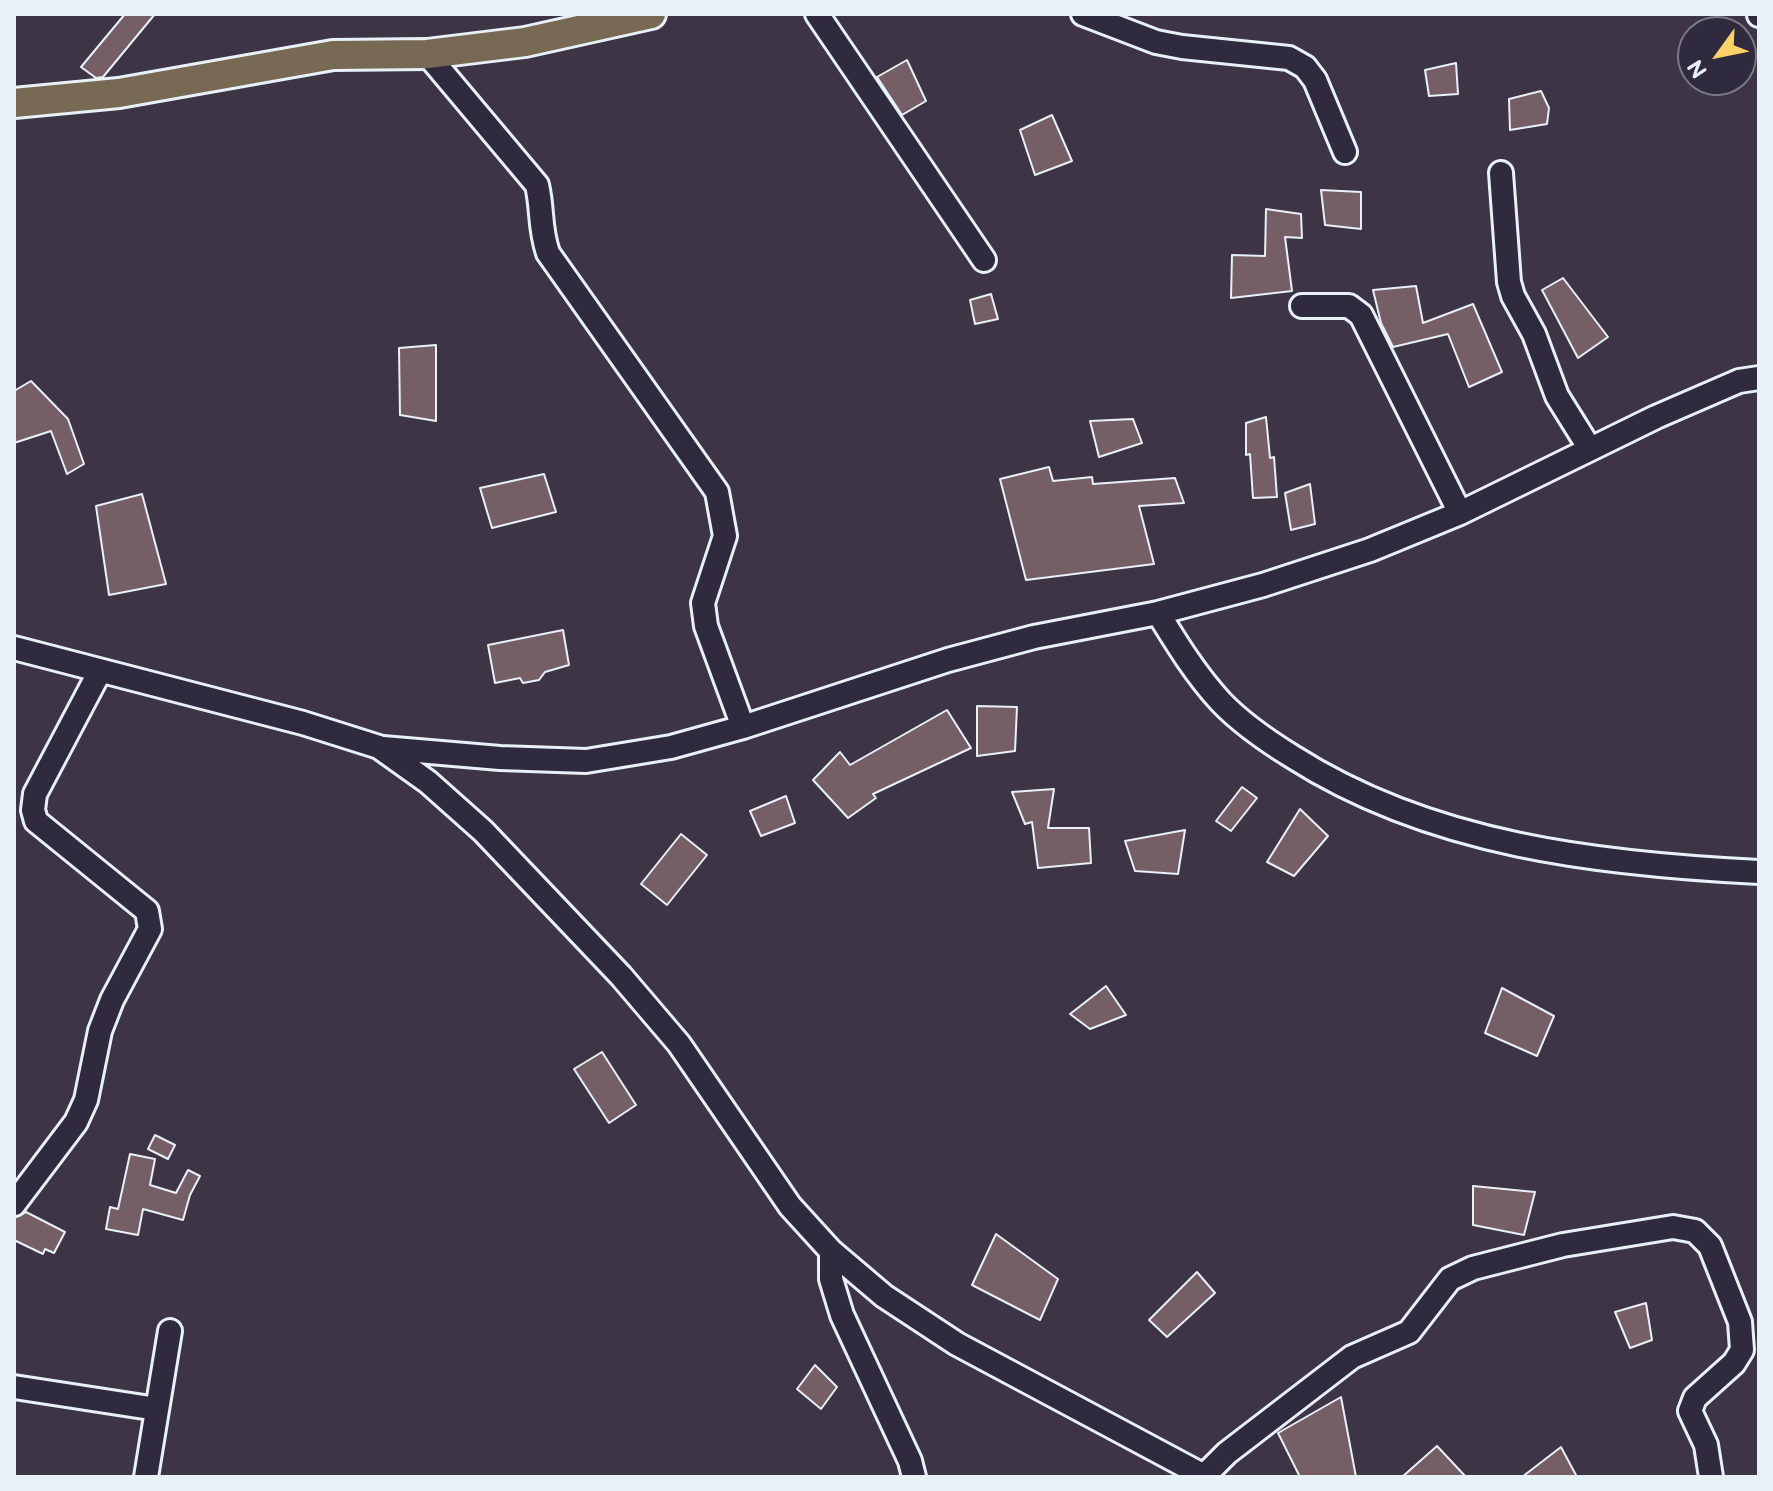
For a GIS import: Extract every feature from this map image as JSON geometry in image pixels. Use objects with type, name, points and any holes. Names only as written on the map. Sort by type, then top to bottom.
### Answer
[{"type":"main road","points":[[14,103],[119,93],[333,55],[427,54],[525,42],[651,14]]},
{"type":"street","points":[[817,14],[984,260]]},
{"type":"street","points":[[1083,14],[1156,42],[1289,58],[1305,67],[1315,80],[1345,152]]},
{"type":"street","points":[[427,54],[537,185],[541,202],[540,230],[548,253],[717,492],[725,536],[703,603],[706,626],[743,727]]},
{"type":"street","points":[[1501,173],[1509,282],[1513,296],[1534,334],[1557,396],[1590,449]]},
{"type":"street","points":[[1302,306],[1349,306],[1361,315],[1460,513]]},
{"type":"street","points":[[14,648],[303,723],[379,747],[500,758],[586,761],[671,747],[743,727],[948,660],[1034,637],[1158,613],[1263,585],[1370,550],[1460,513],[1725,387],[1759,378]]},
{"type":"street","points":[[1158,613],[1192,667],[1222,703],[1257,734],[1322,776],[1382,804],[1458,832],[1541,850],[1698,869],[1759,872]]},
{"type":"street","points":[[14,1204],[76,1122],[86,1100],[100,1031],[112,1000],[150,929],[147,911],[36,821],[33,810],[35,794],[100,671]]},
{"type":"street","points":[[379,747],[428,782],[483,831],[621,976],[679,1044],[790,1206],[831,1251],[884,1296],[957,1344],[1205,1476],[1227,1453],[1352,1357],[1409,1332],[1450,1279],[1473,1268],[1563,1245],[1673,1227],[1695,1231],[1710,1246],[1740,1322],[1742,1350],[1734,1363],[1695,1398],[1690,1411],[1706,1445],[1711,1477]]},
{"type":"street","points":[[831,1251],[831,1279],[842,1315],[910,1461],[914,1477]]},
{"type":"street","points":[[146,1477],[170,1331]]},
{"type":"street","points":[[14,1387],[157,1409]]},
{"type":"building","points":[[125,14],[155,14],[103,77],[96,78],[81,67]]},
{"type":"building","points":[[907,60],[926,101],[902,115],[877,77]]},
{"type":"building","points":[[1456,63],[1458,94],[1429,96],[1425,70]]},
{"type":"building","points":[[1541,91],[1549,108],[1547,124],[1510,130],[1509,99]]},
{"type":"building","points":[[1052,115],[1072,161],[1035,175],[1020,130]]},
{"type":"building","points":[[1321,190],[1361,192],[1361,229],[1325,225]]},
{"type":"building","points":[[1266,209],[1301,214],[1302,238],[1285,237],[1292,291],[1231,298],[1232,255],[1265,256]]},
{"type":"building","points":[[1563,278],[1608,337],[1578,358],[1542,290]]},
{"type":"building","points":[[1416,286],[1423,323],[1473,304],[1502,372],[1469,387],[1448,334],[1393,347],[1381,323],[1373,290]]},
{"type":"building","points":[[991,294],[998,319],[975,324],[970,300]]},
{"type":"building","points":[[436,345],[436,421],[400,415],[399,348]]},
{"type":"building","points":[[31,381],[68,419],[84,464],[67,474],[51,431],[14,443],[14,391]]},
{"type":"building","points":[[1266,417],[1270,458],[1274,457],[1277,497],[1253,498],[1250,454],[1246,455],[1246,423]]},
{"type":"building","points":[[1133,419],[1142,443],[1099,457],[1090,421]]},
{"type":"building","points":[[1049,467],[1053,481],[1092,477],[1093,484],[1175,478],[1184,503],[1139,506],[1154,564],[1026,580],[1000,479]]},
{"type":"building","points":[[544,474],[556,512],[492,528],[480,488]]},
{"type":"building","points":[[1310,484],[1315,524],[1291,530],[1285,493]]},
{"type":"building","points":[[142,494],[166,584],[109,595],[96,506]]},
{"type":"building","points":[[563,630],[569,665],[545,672],[539,680],[523,683],[520,678],[495,683],[488,645]]},
{"type":"building","points":[[977,706],[1017,707],[1015,751],[977,756]]},
{"type":"building","points":[[947,710],[971,748],[873,794],[876,798],[848,818],[813,780],[840,752],[850,765]]},
{"type":"building","points":[[1242,787],[1257,798],[1231,831],[1216,821]]},
{"type":"building","points":[[1054,789],[1048,828],[1089,828],[1091,863],[1038,868],[1032,822],[1025,824],[1012,792]]},
{"type":"building","points":[[786,796],[795,823],[761,836],[750,811]]},
{"type":"building","points":[[1300,809],[1328,836],[1294,876],[1267,862]]},
{"type":"building","points":[[1185,830],[1178,874],[1135,871],[1125,841]]},
{"type":"building","points":[[681,834],[707,855],[667,905],[641,884]]},
{"type":"building","points":[[1106,986],[1126,1015],[1090,1029],[1070,1014]]},
{"type":"building","points":[[1502,988],[1554,1016],[1537,1056],[1485,1033]]},
{"type":"building","points":[[602,1052],[636,1105],[609,1123],[574,1069]]},
{"type":"building","points":[[155,1135],[175,1145],[168,1159],[148,1149]]},
{"type":"building","points":[[130,1154],[155,1159],[150,1185],[176,1193],[188,1170],[200,1176],[190,1195],[183,1220],[143,1209],[138,1235],[106,1229],[110,1207],[118,1209]]},
{"type":"building","points":[[1473,1186],[1535,1192],[1524,1235],[1473,1225]]},
{"type":"building","points":[[26,1212],[65,1232],[54,1253],[45,1249],[43,1254],[14,1240],[14,1218]]},
{"type":"building","points":[[996,1234],[1058,1279],[1040,1320],[972,1285]]},
{"type":"building","points":[[1197,1272],[1215,1293],[1167,1337],[1149,1320]]},
{"type":"building","points":[[1646,1303],[1652,1340],[1630,1348],[1615,1312]]},
{"type":"building","points":[[815,1365],[837,1387],[821,1409],[797,1389]]},
{"type":"building","points":[[1341,1397],[1356,1477],[1300,1477],[1278,1433]]},
{"type":"building","points":[[1437,1446],[1466,1477],[1402,1477]]},
{"type":"building","points":[[1561,1447],[1577,1477],[1522,1477]]}]
